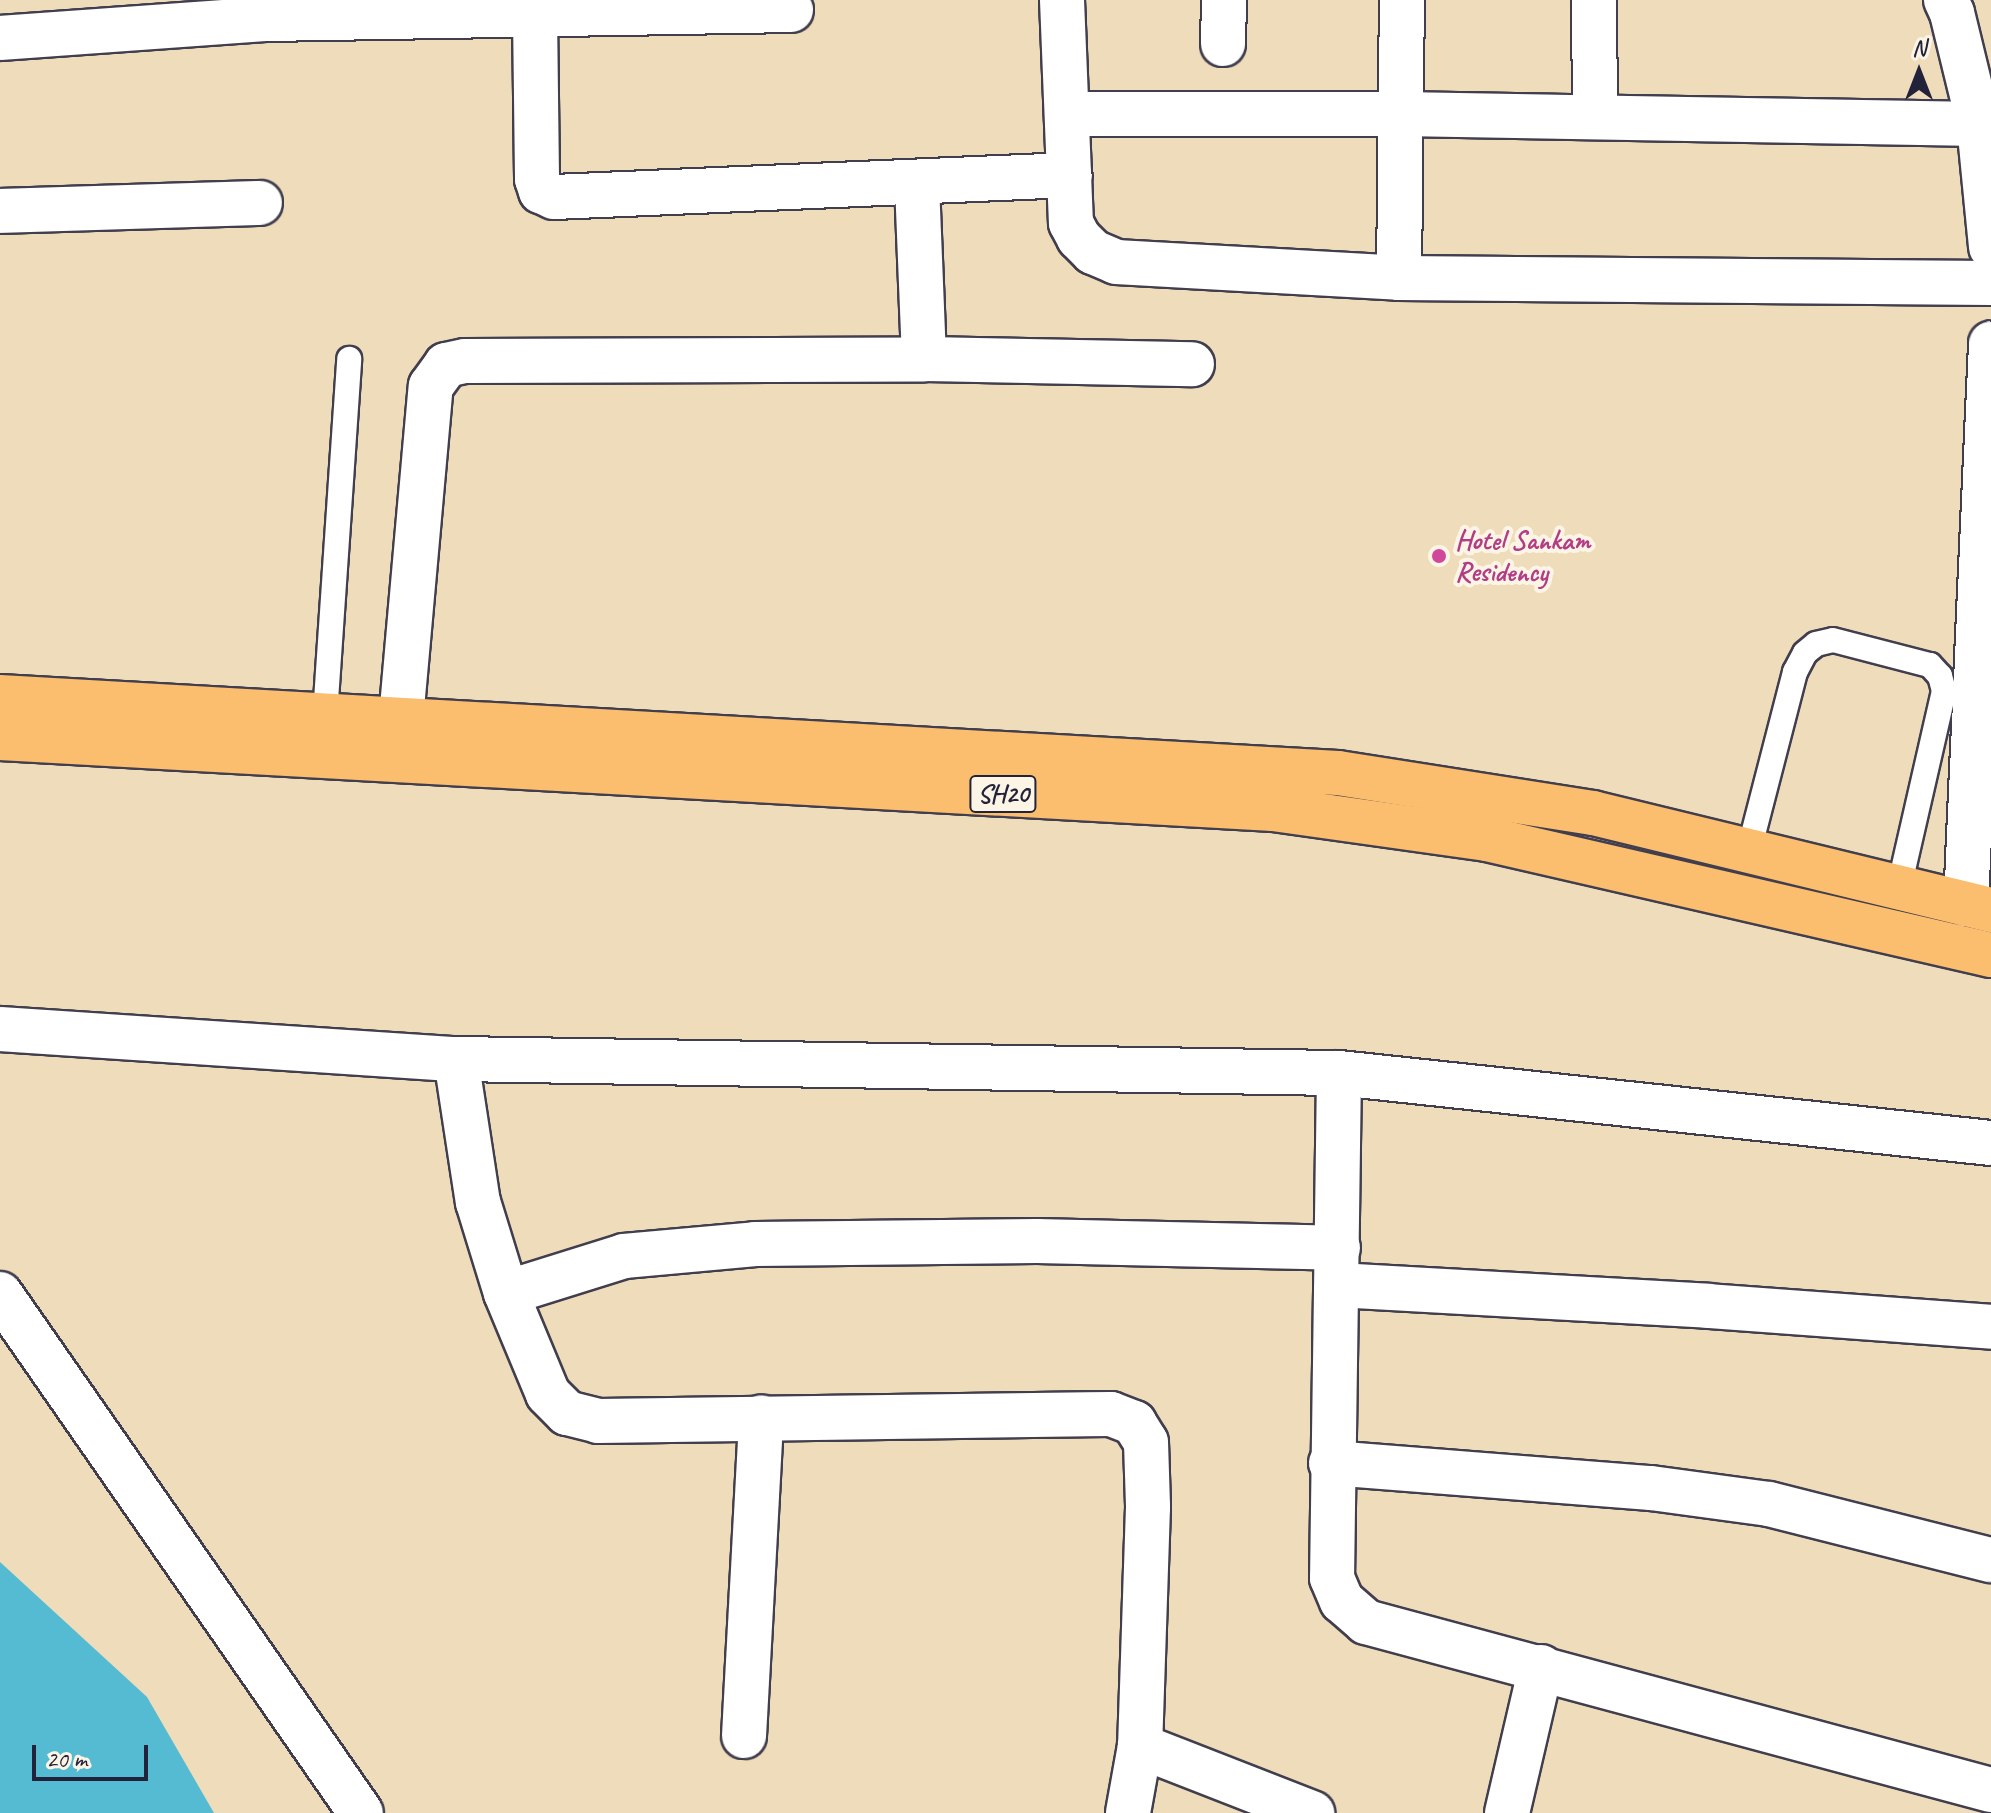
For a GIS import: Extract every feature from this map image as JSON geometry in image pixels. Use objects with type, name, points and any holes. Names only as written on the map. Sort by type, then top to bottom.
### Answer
[{"type":"main road","name":"SH20","points":[[0,697],[1338,773],[1593,813],[1978,907]]},
{"type":"main road","name":"SH20","points":[[0,738],[1273,809],[1487,839],[1991,955]]},
{"type":"street","points":[[1062,0],[1071,223],[1079,238],[1093,252],[1116,262],[1399,278],[1991,283]]},
{"type":"street","points":[[1223,44],[1224,0]]},
{"type":"street","points":[[1399,278],[1402,0]]},
{"type":"street","points":[[1594,0],[1595,117]]},
{"type":"street","points":[[1946,0],[1952,13],[1979,124],[1991,247]]},
{"type":"street","points":[[0,38],[266,10],[535,14],[791,10]]},
{"type":"street","points":[[535,14],[537,179],[541,191],[554,197],[917,184],[1070,175]]},
{"type":"street","points":[[1068,114],[1401,114],[1979,124]]},
{"type":"street","points":[[917,184],[924,359]]},
{"type":"street","points":[[0,211],[260,203]]},
{"type":"street","points":[[1978,907],[1991,344]]},
{"type":"street","points":[[401,719],[431,386],[446,365],[465,361],[924,359],[1192,364]]},
{"type":"street","points":[[0,1029],[456,1059],[1339,1073],[1991,1143]]},
{"type":"street","points":[[456,1059],[478,1202],[506,1293],[548,1394],[567,1413],[598,1421],[1111,1414],[1134,1423],[1146,1442],[1148,1507],[1140,1746],[1128,1813]]},
{"type":"street","points":[[1339,1073],[1338,1267],[1331,1463],[1332,1578],[1342,1601],[1366,1622],[1991,1790]]},
{"type":"street","points":[[506,1293],[624,1256],[755,1244],[1037,1241],[1991,1327]]},
{"type":"street","points":[[0,1294],[361,1813]]},
{"type":"street","points":[[744,1736],[761,1417]]},
{"type":"street","points":[[1331,1463],[1651,1488],[1769,1504],[1991,1560]]},
{"type":"street","points":[[1507,1813],[1541,1667]]},
{"type":"street","points":[[1140,1746],[1312,1813]]},
{"type":"lane","points":[[325,715],[349,359]]},
{"type":"lane","points":[[1749,850],[1795,672],[1805,653],[1816,644],[1833,640],[1930,665],[1940,676],[1944,691],[1899,887]]},
{"type":"water","points":[[0,1562],[147,1697],[214,1813],[0,1813]]},
{"type":"place","name":"Hotel Sankam Residency","points":[[1439,556]]}]
